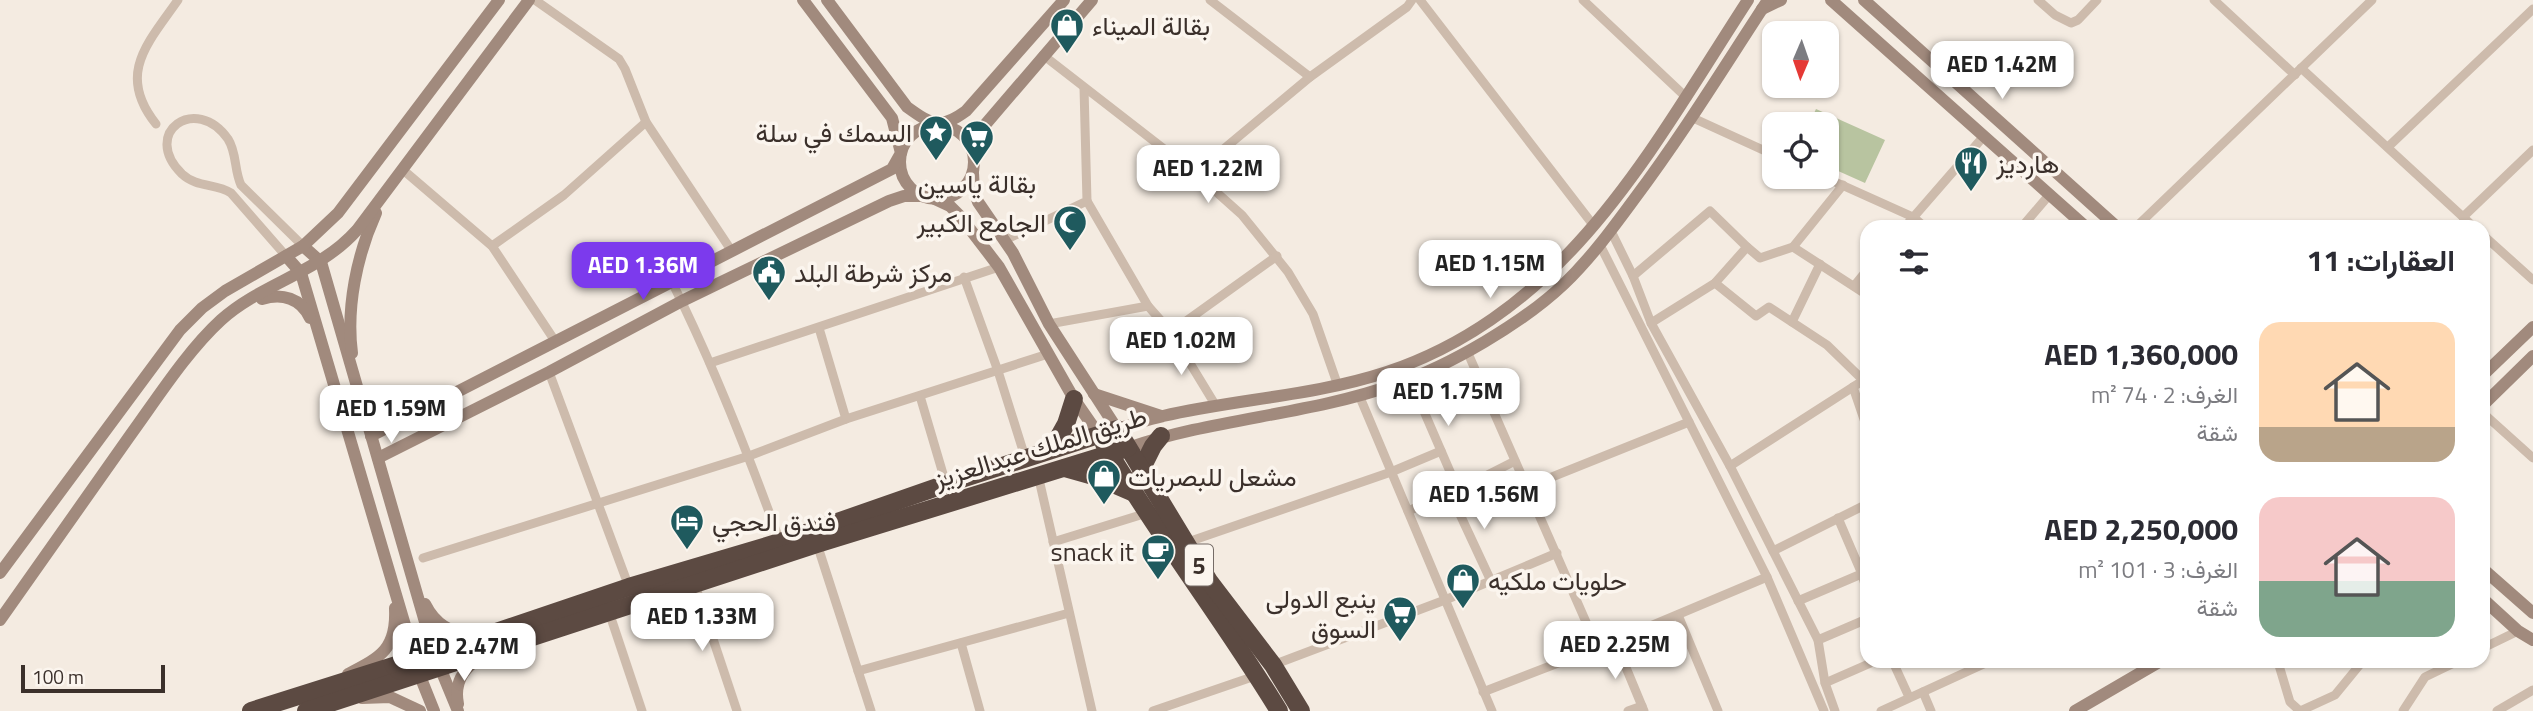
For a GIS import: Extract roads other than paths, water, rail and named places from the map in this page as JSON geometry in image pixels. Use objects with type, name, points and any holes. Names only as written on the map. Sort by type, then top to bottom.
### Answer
[{"type":"highway","points":[[1052,449],[1066,424],[1074,399]]},
{"type":"highway","name":"طريق الملك عبدالعزيز","points":[[251,711],[324,695],[437,661],[500,639],[629,587],[780,542],[1025,457],[1117,429]]},
{"type":"highway","name":"5","points":[[1117,429],[1265,670],[1279,711]]},
{"type":"highway","name":"5","points":[[1099,435],[1147,513],[1265,670],[1301,711]]},
{"type":"highway","points":[[1141,470],[1161,436]]},
{"type":"highway","name":"طريق الملك عبدالعزيز","points":[[500,639],[609,612],[817,544],[1128,448]]},
{"type":"highway","points":[[1065,468],[1097,477],[1134,494]]},
{"type":"highway","name":"طريق الملك عبدالعزيز","points":[[306,711],[324,695]]},
{"type":"street","points":[[178,0],[145,47],[136,80],[141,100],[162,130],[168,153],[180,172],[200,185],[224,188],[231,193],[301,273],[418,667],[434,711]]},
{"type":"street","points":[[0,573],[180,330],[202,308],[225,291],[303,246],[338,213],[499,0]]},
{"type":"street","points":[[0,620],[159,396],[206,337],[221,320],[241,305],[321,262],[342,246],[529,0]]},
{"type":"street","points":[[535,0],[619,59],[646,121],[730,250]]},
{"type":"street","points":[[803,0],[892,118],[898,134],[900,166],[904,178],[912,188],[950,206],[999,267],[1074,399],[1099,435]]},
{"type":"street","points":[[378,458],[682,301],[889,201],[904,196],[947,197],[967,184],[974,167],[972,150],[967,139],[958,131],[948,126],[936,125],[908,107],[827,0]]},
{"type":"street","points":[[371,436],[892,169],[906,142],[914,133],[924,127],[952,121],[966,111],[1063,0]]},
{"type":"street","points":[[1092,0],[984,126],[977,140],[974,191],[978,202],[1005,240],[1049,324],[1117,429]]},
{"type":"street","points":[[1210,0],[1310,77]]},
{"type":"street","points":[[1195,173],[1310,77],[1407,7],[1412,0]]},
{"type":"street","points":[[1420,0],[1594,226]]},
{"type":"street","points":[[1583,0],[1687,98]]},
{"type":"street","points":[[1765,5],[1781,0]]},
{"type":"street","points":[[2038,0],[2055,15],[2071,23],[2078,20],[2097,0]]},
{"type":"street","points":[[2214,0],[2388,147],[2466,220]]},
{"type":"street","points":[[2143,220],[2372,0]]},
{"type":"street","name":"طريق الملك عبدالعزيز","points":[[1117,429],[1162,416],[1338,386],[1386,372],[1421,359],[1493,318],[1556,268],[1594,226],[1687,98],[1747,1]]},
{"type":"street","points":[[1830,1],[2078,220]]},
{"type":"street","points":[[1867,2],[2109,220]]},
{"type":"street","name":"طريق الملك عبدالعزيز","points":[[1128,448],[1161,436],[1359,395],[1410,379],[1466,351],[1518,319],[1562,286],[1600,245],[1693,118],[1765,5]]},
{"type":"street","points":[[2388,147],[2495,42],[2533,9]]},
{"type":"street","points":[[1043,55],[1195,173],[1242,215],[1277,256],[1313,314],[1338,386]]},
{"type":"street","points":[[1084,88],[1087,201],[1148,306],[1171,332],[1216,407]]},
{"type":"street","points":[[156,124],[162,126],[195,117],[204,119],[222,132],[234,154],[237,177],[241,185],[321,262],[437,661],[459,711]]},
{"type":"street","points":[[1693,118],[1762,150]]},
{"type":"street","points":[[492,246],[564,195],[646,121]]},
{"type":"street","points":[[166,145],[171,129],[178,122]]},
{"type":"street","points":[[1911,220],[1984,136]]},
{"type":"street","points":[[2463,217],[2533,150]]},
{"type":"street","points":[[402,169],[492,246],[555,341]]},
{"type":"street","points":[[1839,183],[1917,220]]},
{"type":"street","points":[[1633,276],[1710,211],[1760,258],[1793,247],[1843,185]]},
{"type":"street","points":[[357,388],[351,344],[355,286],[369,230],[387,190]]},
{"type":"street","points":[[2028,220],[2050,194]]},
{"type":"street","points":[[1005,240],[1087,201]]},
{"type":"street","points":[[1611,231],[1633,276],[1651,323],[1730,466],[1818,639],[1825,683],[1835,711]]},
{"type":"street","points":[[2490,241],[2533,280]]},
{"type":"street","points":[[1600,245],[1767,577],[1824,711]]},
{"type":"street","points":[[1651,323],[1715,283],[1747,247]]},
{"type":"street","points":[[1793,247],[1860,290]]},
{"type":"street","points":[[1171,332],[1277,256]]},
{"type":"street","points":[[1792,322],[1820,264]]},
{"type":"street","points":[[710,363],[999,267]]},
{"type":"street","points":[[964,277],[1025,457]]},
{"type":"street","points":[[1854,286],[1860,279]]},
{"type":"street","points":[[672,282],[749,456],[780,542]]},
{"type":"street","points":[[1715,283],[1756,316],[1769,307],[1827,345],[1860,375]]},
{"type":"street","points":[[241,305],[270,296],[293,299],[307,312],[324,351]]},
{"type":"street","points":[[1049,324],[1148,306]]},
{"type":"street","points":[[2490,368],[2533,327]]},
{"type":"street","points":[[819,328],[846,419]]},
{"type":"street","points":[[1466,351],[1597,647]]},
{"type":"street","points":[[423,558],[749,456],[846,419],[1048,354]]},
{"type":"street","points":[[2490,398],[2533,356]]},
{"type":"street","points":[[549,372],[629,587]]},
{"type":"street","points":[[1410,379],[1491,581]]},
{"type":"street","points":[[1730,466],[1860,382]]},
{"type":"street","points":[[1853,387],[1860,408]]},
{"type":"street","points":[[1094,394],[1162,416]]},
{"type":"street","points":[[1359,395],[1492,711]]},
{"type":"street","points":[[920,396],[946,484]]},
{"type":"street","points":[[2490,420],[2533,458]]},
{"type":"street","points":[[1527,487],[1689,422]]},
{"type":"street","points":[[1185,543],[1391,472],[1441,451]]},
{"type":"street","points":[[1408,511],[1515,461]]},
{"type":"street","points":[[1038,475],[1091,711]]},
{"type":"street","points":[[1773,551],[1860,507]]},
{"type":"street","points":[[1053,542],[1147,513]]},
{"type":"street","points":[[1838,518],[1860,563]]},
{"type":"street","points":[[817,544],[871,711]]},
{"type":"street","points":[[1153,711],[1445,600],[1557,553]]},
{"type":"street","points":[[1798,601],[1860,575]]},
{"type":"street","points":[[2490,575],[2533,614]]},
{"type":"street","points":[[1483,692],[1615,641],[1767,577]]},
{"type":"street","points":[[414,584],[431,616],[446,628],[457,633],[500,639]]},
{"type":"street","points":[[695,585],[737,711]]},
{"type":"street","points":[[324,695],[373,661],[388,647],[395,630],[395,590]]},
{"type":"street","points":[[2490,605],[2518,631],[2533,640]]},
{"type":"street","points":[[609,612],[642,711]]},
{"type":"street","points":[[858,671],[1069,613]]},
{"type":"street","points":[[1678,615],[1718,711]]},
{"type":"street","points":[[1818,639],[1860,622]]},
{"type":"street","points":[[2490,645],[2518,631]]},
{"type":"street","points":[[459,711],[456,697],[459,678],[500,639]]},
{"type":"street","points":[[1615,641],[1643,708],[1628,711]]},
{"type":"street","points":[[961,643],[980,711]]},
{"type":"street","points":[[1825,683],[1860,668]]},
{"type":"street","points":[[1896,668],[1909,697]]},
{"type":"street","points":[[1881,711],[1975,668]]},
{"type":"street","points":[[2075,711],[2149,668]]},
{"type":"street","points":[[2280,668],[2290,702],[2300,711],[2335,695],[2357,668]]},
{"type":"street","points":[[2405,711],[2425,677],[2444,668]]},
{"type":"street","points":[[2497,711],[2533,690]]},
{"type":"street","points":[[1923,692],[1931,711]]},
{"type":"street","points":[[324,695],[390,697],[420,711]]},
{"type":"place","name":"بقالة الميناء","points":[[1067,55]]},
{"type":"place","name":"السمك في سلة","points":[[936,162]]},
{"type":"place","name":"بقالة ياسين","points":[[977,167]]},
{"type":"place","name":"هارديز","points":[[1971,193]]},
{"type":"place","name":"الجامع الكبير","points":[[1070,252]]},
{"type":"place","name":"مركز شرطة البلد","points":[[769,302]]},
{"type":"place","name":"مشعل للبصريات","points":[[1104,506]]},
{"type":"place","name":"فندق الحجي","points":[[687,551]]},
{"type":"place","name":"snack it","points":[[1158,581]]},
{"type":"place","name":"حلويات ملكيه","points":[[1463,610]]},
{"type":"place","name":"ينبع الدولى السوق","points":[[1400,643]]}]
